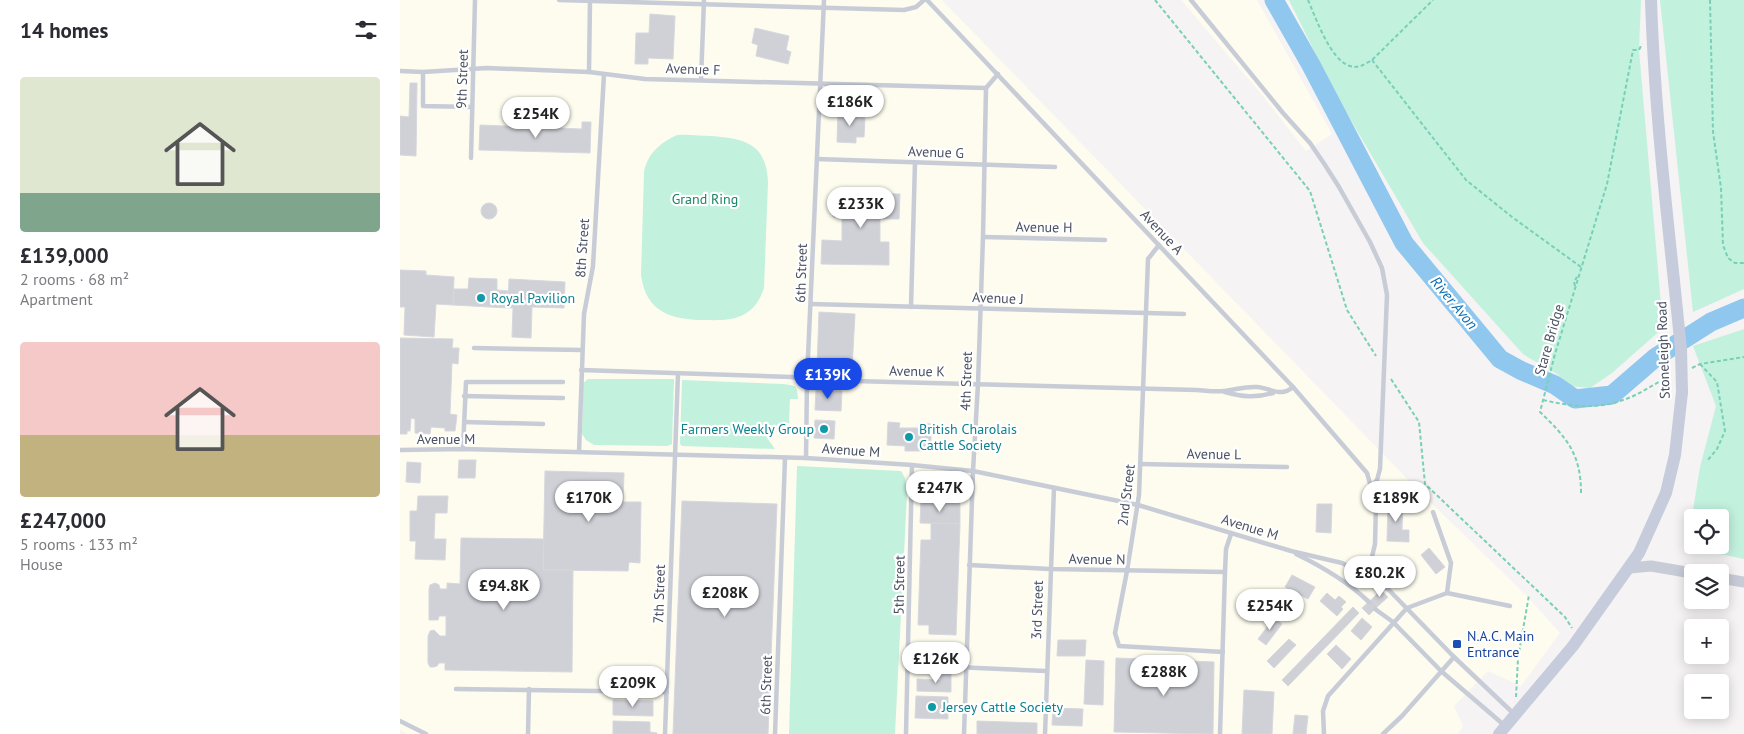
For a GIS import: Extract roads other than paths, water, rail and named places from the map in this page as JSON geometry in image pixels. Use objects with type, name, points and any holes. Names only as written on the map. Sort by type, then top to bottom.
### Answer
[{"type":"main road","name":"Stoneleigh Road","points":[[1502,730],[1578,638],[1630,568],[1639,553],[1666,493],[1675,455],[1682,392],[1681,349],[1659,140],[1652,45],[1651,0]]},
{"type":"street","points":[[1630,568],[1651,566],[1684,572]]},
{"type":"street","points":[[1729,580],[1744,582]]},
{"type":"lane","name":"9th Street","points":[[471,158],[475,0]]},
{"type":"lane","points":[[559,0],[704,2],[904,10],[916,7],[926,0]]},
{"type":"lane","name":"6th Street","points":[[806,458],[824,0]]},
{"type":"lane","name":"Avenue A","points":[[926,0],[1293,387],[1367,473],[1376,504],[1375,544],[1365,575]]},
{"type":"lane","name":"Avenue A","points":[[1191,0],[1283,113],[1310,143],[1339,187],[1370,242],[1382,268],[1388,295],[1385,369],[1380,469],[1377,480],[1372,486]]},
{"type":"lane","points":[[589,72],[590,1]]},
{"type":"lane","points":[[701,80],[704,2]]},
{"type":"lane","name":"Avenue F","points":[[400,71],[423,72],[473,69],[589,72],[645,79],[986,88]]},
{"type":"lane","points":[[423,72],[423,106],[472,107]]},
{"type":"lane","name":"8th Street","points":[[579,452],[584,314],[591,283],[604,74]]},
{"type":"lane","points":[[986,88],[998,74]]},
{"type":"lane","name":"4th Street","points":[[964,734],[972,471],[978,384],[986,88]]},
{"type":"lane","name":"Avenue G","points":[[817,160],[1055,167]]},
{"type":"lane","points":[[911,307],[915,163]]},
{"type":"lane","name":"Avenue H","points":[[983,237],[1105,240]]},
{"type":"lane","name":"2nd Street","points":[[1159,245],[1148,259],[1138,505],[1115,633],[1119,646],[1223,652]]},
{"type":"lane","name":"Avenue J","points":[[811,304],[1184,314]]},
{"type":"lane","points":[[474,348],[582,350]]},
{"type":"lane","name":"Avenue K","points":[[581,370],[1144,389],[1224,391],[1242,387],[1260,387],[1274,392]]},
{"type":"lane","name":"7th Street","points":[[665,734],[678,373]]},
{"type":"lane","points":[[463,449],[464,396],[465,384],[468,381],[564,382]]},
{"type":"lane","name":"Avenue K","points":[[1224,391],[1241,396],[1260,397],[1274,392],[1288,391],[1293,387]]},
{"type":"lane","points":[[464,396],[563,398]]},
{"type":"lane","points":[[464,422],[543,424]]},
{"type":"lane","name":"Avenue M","points":[[400,450],[463,449],[806,458],[972,471],[1138,505],[1290,551]]},
{"type":"lane","name":"6th Street","points":[[775,734],[785,458]]},
{"type":"lane","name":"Avenue L","points":[[1141,464],[1287,467]]},
{"type":"lane","name":"5th Street","points":[[906,734],[912,465]]},
{"type":"lane","name":"3rd Street","points":[[1044,734],[1054,488]]},
{"type":"lane","points":[[1433,512],[1451,562],[1447,593]]},
{"type":"lane","points":[[1220,734],[1224,572],[1226,549],[1231,534]]},
{"type":"lane","points":[[1290,551],[1342,563],[1388,589],[1454,657],[1515,714]]},
{"type":"lane","points":[[1290,551],[1317,564],[1356,590],[1369,602]]},
{"type":"lane","name":"Avenue N","points":[[969,565],[1050,569],[1224,572]]},
{"type":"lane","points":[[1324,734],[1323,711],[1328,696],[1393,622],[1408,608],[1447,593],[1510,606]]},
{"type":"lane","points":[[1375,609],[1393,622],[1502,730]]},
{"type":"lane","points":[[1383,734],[1402,716],[1454,657]]},
{"type":"lane","points":[[908,665],[1046,671]]},
{"type":"lane","points":[[456,689],[667,692]]},
{"type":"lane","points":[[528,689],[528,734]]},
{"type":"lane","points":[[400,720],[426,734]]},
{"type":"waterway","name":"River Avon","points":[[1274,0],[1311,65],[1404,243],[1500,359],[1555,385],[1575,399],[1612,395],[1656,357],[1711,322],[1744,308]]},
{"type":"place","name":"Royal Pavilion","points":[[481,298]]},
{"type":"place","name":"Farmers Weekly Group","points":[[824,429]]},
{"type":"place","name":"British Charolais Cattle Society","points":[[909,437]]},
{"type":"place","name":"N.A.C. Main Entrance","points":[[1457,644]]},
{"type":"place","name":"Jersey Cattle Society","points":[[932,707]]},
{"type":"park label","name":"Grand Ring","points":[[705,199]]}]
